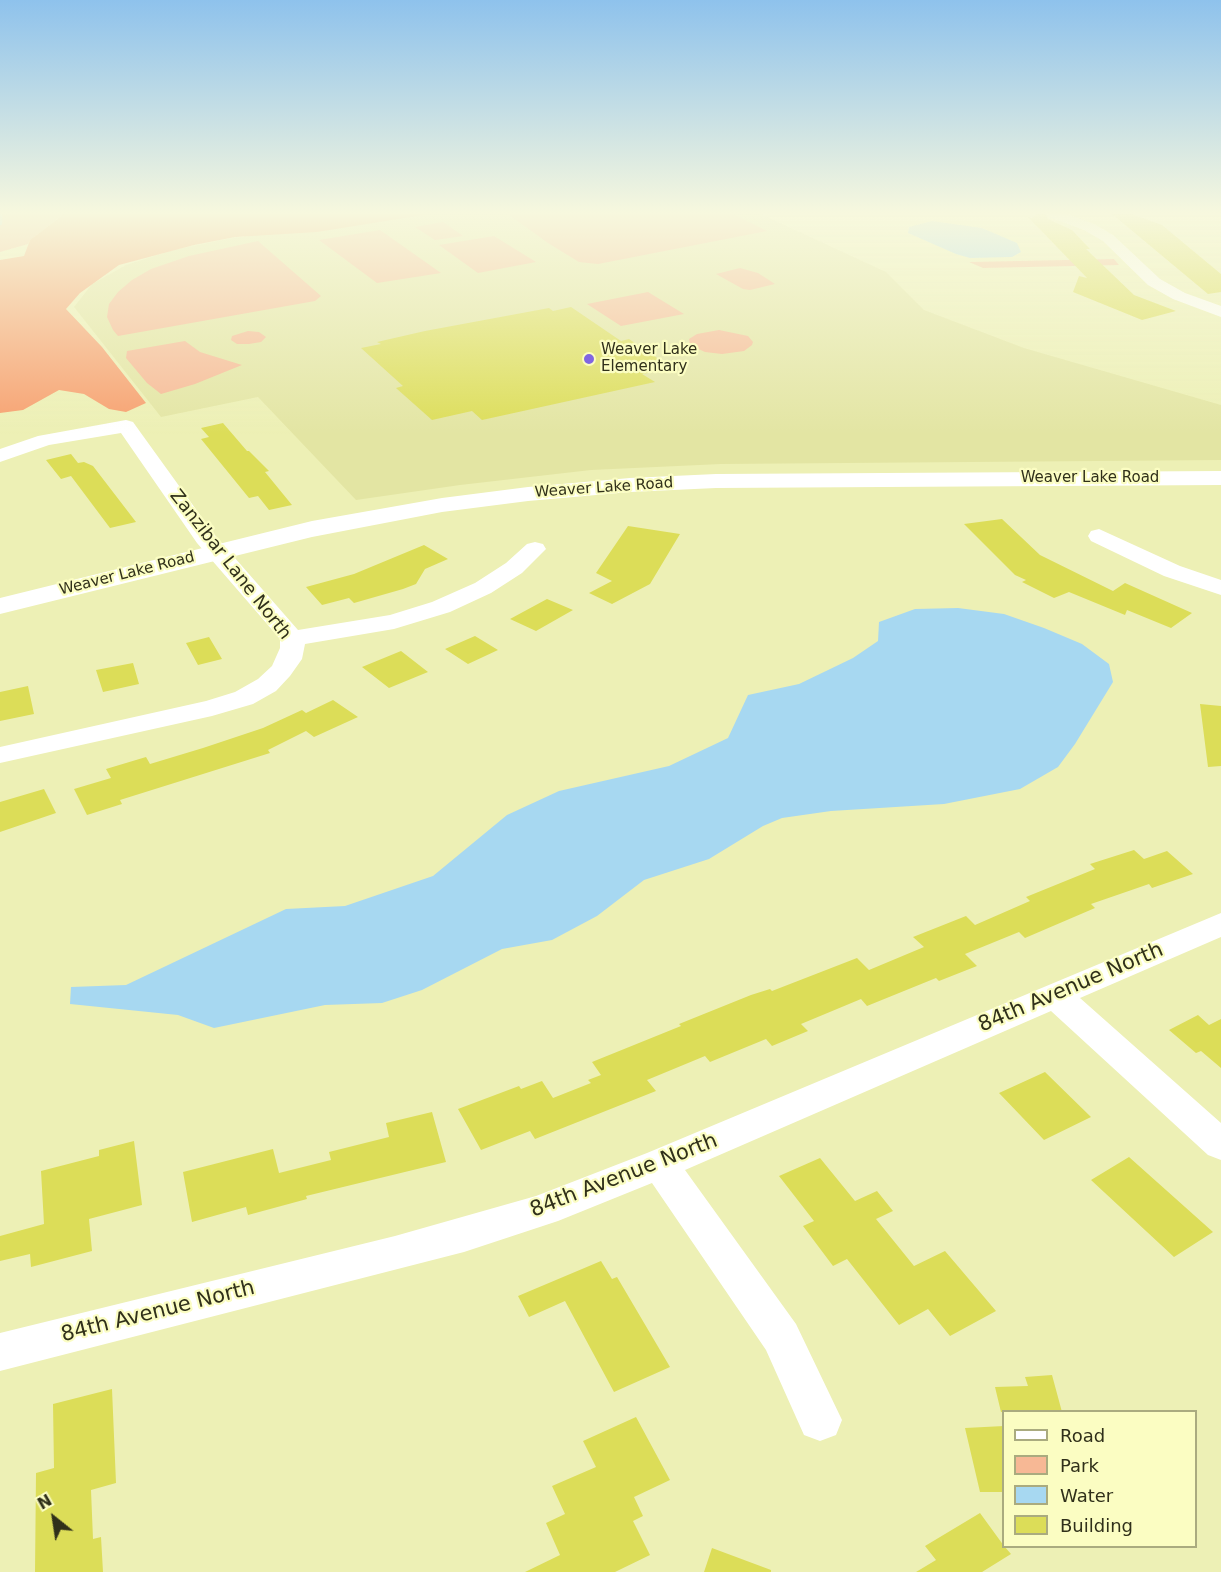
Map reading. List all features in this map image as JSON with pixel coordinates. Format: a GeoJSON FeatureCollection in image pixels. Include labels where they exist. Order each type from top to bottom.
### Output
{"type":"FeatureCollection","features":[{"type":"Feature","properties":{"kind":"main road","name":"Weaver Lake Road"},"geometry":{"type":"LineString","coordinates":[[0,606],[218,551],[355,520],[442,505],[630,485],[763,480],[1221,477]]}},
{"type":"Feature","properties":{"kind":"street"},"geometry":{"type":"LineString","coordinates":[[1164,287],[1221,312]]}},
{"type":"Feature","properties":{"kind":"street","name":"Zanzibar Lane North"},"geometry":{"type":"LineString","coordinates":[[0,456],[45,440],[126,426],[205,538],[292,639],[293,648],[281,671],[267,685],[244,698],[212,708],[0,755]]}},
{"type":"Feature","properties":{"kind":"street"},"geometry":{"type":"LineString","coordinates":[[1099,536],[1172,571],[1221,588]]}},
{"type":"Feature","properties":{"kind":"street"},"geometry":{"type":"LineString","coordinates":[[292,639],[394,622],[441,607],[483,588],[514,568],[535,549]]}},
{"type":"Feature","properties":{"kind":"street","name":"84th Avenue North"},"geometry":{"type":"LineString","coordinates":[[0,1352],[464,1235],[544,1209],[660,1164],[1221,924]]}},
{"type":"Feature","properties":{"kind":"street"},"geometry":{"type":"LineString","coordinates":[[1055,995],[1221,1145]]}},
{"type":"Feature","properties":{"kind":"street"},"geometry":{"type":"LineString","coordinates":[[660,1164],[781,1337],[820,1420]]}},
{"type":"Feature","properties":{"kind":"shaded area"},"geometry":{"type":"Polygon","coordinates":[[[0,287],[88,287],[66,309],[102,347],[146,403],[126,412],[109,409],[84,394],[59,390],[23,410],[0,413],[0,287]]]}},
{"type":"Feature","properties":{"kind":"shaded area","name":"Weaver Lake Elementary"},"geometry":{"type":"Polygon","coordinates":[[[89,287],[901,287],[924,310],[1024,348],[1221,405],[1221,460],[721,464],[591,470],[356,500],[258,397],[161,417],[74,307],[89,287]]]}},
{"type":"Feature","properties":{"kind":"green space"},"geometry":{"type":"Polygon","coordinates":[[[123,287],[311,287],[321,296],[315,301],[118,336],[107,317],[109,304],[123,287]]]}},
{"type":"Feature","properties":{"kind":"green space"},"geometry":{"type":"Polygon","coordinates":[[[740,287],[761,287],[750,290],[740,287]]]}},
{"type":"Feature","properties":{"kind":"green space"},"geometry":{"type":"Polygon","coordinates":[[[648,292],[684,314],[621,326],[587,304],[648,292]]]}},
{"type":"Feature","properties":{"kind":"green space"},"geometry":{"type":"Polygon","coordinates":[[[719,330],[748,336],[753,342],[752,345],[744,351],[722,354],[705,352],[690,345],[689,339],[697,334],[719,330]]]}},
{"type":"Feature","properties":{"kind":"green space"},"geometry":{"type":"Polygon","coordinates":[[[248,331],[259,332],[266,337],[261,342],[249,344],[237,344],[231,340],[232,336],[248,331]]]}},
{"type":"Feature","properties":{"kind":"green space"},"geometry":{"type":"Polygon","coordinates":[[[185,341],[200,352],[242,365],[195,384],[161,394],[147,383],[126,358],[127,351],[185,341]]]}},
{"type":"Feature","properties":{"kind":"water"},"geometry":{"type":"Polygon","coordinates":[[[958,608],[1004,614],[1044,628],[1082,644],[1109,664],[1113,682],[1075,744],[1058,767],[1020,789],[944,804],[831,811],[782,818],[763,826],[709,859],[644,880],[597,916],[552,940],[502,949],[422,990],[382,1003],[325,1005],[214,1028],[178,1015],[70,1004],[71,987],[126,985],[286,909],[345,906],[433,876],[507,815],[559,791],[669,766],[728,738],[748,695],[799,684],[853,658],[878,641],[879,622],[915,609],[958,608]]]}},
{"type":"Feature","properties":{"kind":"building"},"geometry":{"type":"Polygon","coordinates":[[[1075,287],[1126,287],[1134,295],[1176,311],[1142,320],[1073,292],[1075,287]]]}},
{"type":"Feature","properties":{"kind":"building"},"geometry":{"type":"Polygon","coordinates":[[[1200,287],[1221,287],[1221,292],[1208,294],[1200,287]]]}},
{"type":"Feature","properties":{"kind":"building"},"geometry":{"type":"Polygon","coordinates":[[[571,307],[621,341],[629,339],[672,368],[642,374],[655,382],[482,420],[472,411],[432,420],[396,388],[403,386],[361,348],[425,331],[549,308],[553,311],[571,307]]]}},
{"type":"Feature","properties":{"kind":"building"},"geometry":{"type":"Polygon","coordinates":[[[223,423],[247,451],[269,471],[265,472],[292,505],[269,510],[258,496],[249,498],[201,439],[209,437],[201,428],[223,423]]]}},
{"type":"Feature","properties":{"kind":"building"},"geometry":{"type":"Polygon","coordinates":[[[71,454],[78,463],[84,462],[93,466],[136,522],[110,528],[71,476],[61,479],[46,460],[71,454]]]}},
{"type":"Feature","properties":{"kind":"building"},"geometry":{"type":"Polygon","coordinates":[[[1002,519],[1040,555],[1113,591],[1125,583],[1192,613],[1171,628],[1127,610],[1125,615],[1069,592],[1054,598],[1022,582],[1026,580],[1015,575],[964,524],[1002,519]]]}},
{"type":"Feature","properties":{"kind":"building"},"geometry":{"type":"Polygon","coordinates":[[[628,526],[680,534],[650,584],[612,604],[589,593],[612,581],[596,573],[628,526]]]}},
{"type":"Feature","properties":{"kind":"building"},"geometry":{"type":"Polygon","coordinates":[[[424,545],[448,559],[425,569],[416,584],[403,589],[354,603],[349,598],[322,605],[306,587],[354,574],[424,545]]]}},
{"type":"Feature","properties":{"kind":"building"},"geometry":{"type":"Polygon","coordinates":[[[547,599],[573,610],[536,631],[510,619],[547,599]]]}},
{"type":"Feature","properties":{"kind":"building"},"geometry":{"type":"Polygon","coordinates":[[[475,636],[498,650],[468,664],[445,649],[475,636]]]}},
{"type":"Feature","properties":{"kind":"building"},"geometry":{"type":"Polygon","coordinates":[[[209,637],[222,659],[198,665],[186,643],[209,637]]]}},
{"type":"Feature","properties":{"kind":"building"},"geometry":{"type":"Polygon","coordinates":[[[401,651],[428,672],[389,688],[362,667],[401,651]]]}},
{"type":"Feature","properties":{"kind":"building"},"geometry":{"type":"Polygon","coordinates":[[[133,663],[139,684],[103,692],[96,670],[133,663]]]}},
{"type":"Feature","properties":{"kind":"building"},"geometry":{"type":"Polygon","coordinates":[[[28,686],[34,714],[0,721],[0,692],[28,686]]]}},
{"type":"Feature","properties":{"kind":"building"},"geometry":{"type":"Polygon","coordinates":[[[333,700],[358,717],[314,737],[306,731],[268,750],[270,753],[120,800],[122,804],[87,815],[74,789],[111,778],[106,769],[146,757],[150,764],[203,748],[263,728],[302,710],[306,713],[333,700]]]}},
{"type":"Feature","properties":{"kind":"building"},"geometry":{"type":"Polygon","coordinates":[[[1200,704],[1221,706],[1221,766],[1208,767],[1200,704]]]}},
{"type":"Feature","properties":{"kind":"building"},"geometry":{"type":"Polygon","coordinates":[[[44,789],[56,813],[0,832],[0,802],[44,789]]]}},
{"type":"Feature","properties":{"kind":"building"},"geometry":{"type":"Polygon","coordinates":[[[1134,850],[1144,859],[1167,851],[1193,874],[1152,888],[1149,884],[1091,904],[1095,908],[1025,938],[1019,932],[965,954],[977,966],[939,981],[936,978],[867,1006],[861,999],[801,1024],[808,1031],[772,1046],[766,1039],[710,1062],[705,1056],[647,1080],[656,1091],[535,1139],[530,1131],[481,1150],[458,1109],[519,1086],[521,1089],[542,1081],[553,1098],[591,1083],[588,1080],[601,1075],[592,1062],[681,1026],[679,1024],[751,995],[770,989],[772,991],[857,958],[869,970],[924,947],[913,937],[966,916],[975,925],[1030,901],[1026,897],[1095,869],[1090,864],[1134,850]]]}},
{"type":"Feature","properties":{"kind":"building"},"geometry":{"type":"Polygon","coordinates":[[[1198,1015],[1209,1025],[1221,1019],[1221,1068],[1201,1051],[1196,1053],[1169,1030],[1198,1015]]]}},
{"type":"Feature","properties":{"kind":"building"},"geometry":{"type":"Polygon","coordinates":[[[1045,1072],[1091,1117],[1044,1140],[999,1093],[1045,1072]]]}},
{"type":"Feature","properties":{"kind":"building"},"geometry":{"type":"Polygon","coordinates":[[[432,1112],[446,1162],[306,1196],[307,1199],[248,1215],[246,1207],[192,1222],[183,1172],[273,1149],[279,1173],[331,1160],[329,1152],[389,1137],[386,1123],[432,1112]]]}},
{"type":"Feature","properties":{"kind":"building"},"geometry":{"type":"Polygon","coordinates":[[[134,1141],[142,1205],[89,1219],[92,1251],[31,1267],[30,1254],[0,1261],[0,1236],[44,1224],[41,1171],[99,1156],[99,1150],[134,1141]]]}},
{"type":"Feature","properties":{"kind":"building"},"geometry":{"type":"Polygon","coordinates":[[[1129,1157],[1213,1232],[1174,1257],[1091,1180],[1129,1157]]]}},
{"type":"Feature","properties":{"kind":"building"},"geometry":{"type":"Polygon","coordinates":[[[820,1158],[855,1201],[877,1191],[893,1211],[876,1219],[914,1266],[945,1251],[996,1311],[950,1336],[928,1309],[899,1325],[847,1259],[833,1266],[803,1226],[814,1221],[779,1176],[820,1158]]]}},
{"type":"Feature","properties":{"kind":"building"},"geometry":{"type":"Polygon","coordinates":[[[601,1261],[612,1279],[617,1277],[670,1367],[614,1392],[565,1301],[529,1317],[518,1296],[601,1261]]]}},
{"type":"Feature","properties":{"kind":"building"},"geometry":{"type":"Polygon","coordinates":[[[1052,1375],[1061,1410],[1002,1410],[1001,1412],[995,1387],[1028,1386],[1025,1377],[1052,1375]]]}},
{"type":"Feature","properties":{"kind":"building"},"geometry":{"type":"Polygon","coordinates":[[[112,1389],[116,1483],[91,1490],[93,1539],[101,1537],[103,1572],[35,1572],[36,1473],[54,1468],[53,1404],[112,1389]]]}},
{"type":"Feature","properties":{"kind":"building"},"geometry":{"type":"Polygon","coordinates":[[[636,1417],[670,1480],[634,1497],[643,1516],[633,1521],[650,1555],[615,1572],[525,1572],[560,1555],[546,1523],[565,1514],[552,1486],[596,1467],[583,1441],[636,1417]]]}},
{"type":"Feature","properties":{"kind":"building"},"geometry":{"type":"Polygon","coordinates":[[[1002,1426],[1002,1492],[980,1492],[965,1428],[1002,1426]]]}},
{"type":"Feature","properties":{"kind":"building"},"geometry":{"type":"Polygon","coordinates":[[[980,1513],[1002,1543],[1002,1548],[1006,1548],[1011,1554],[982,1572],[916,1572],[936,1560],[925,1546],[980,1513]]]}},
{"type":"Feature","properties":{"kind":"building"},"geometry":{"type":"Polygon","coordinates":[[[712,1548],[771,1570],[771,1572],[704,1572],[712,1548]]]}},
{"type":"Feature","properties":{"kind":"place","name":"Weaver Lake Elementary"},"geometry":{"type":"Point","coordinates":[589,359]}}]}
